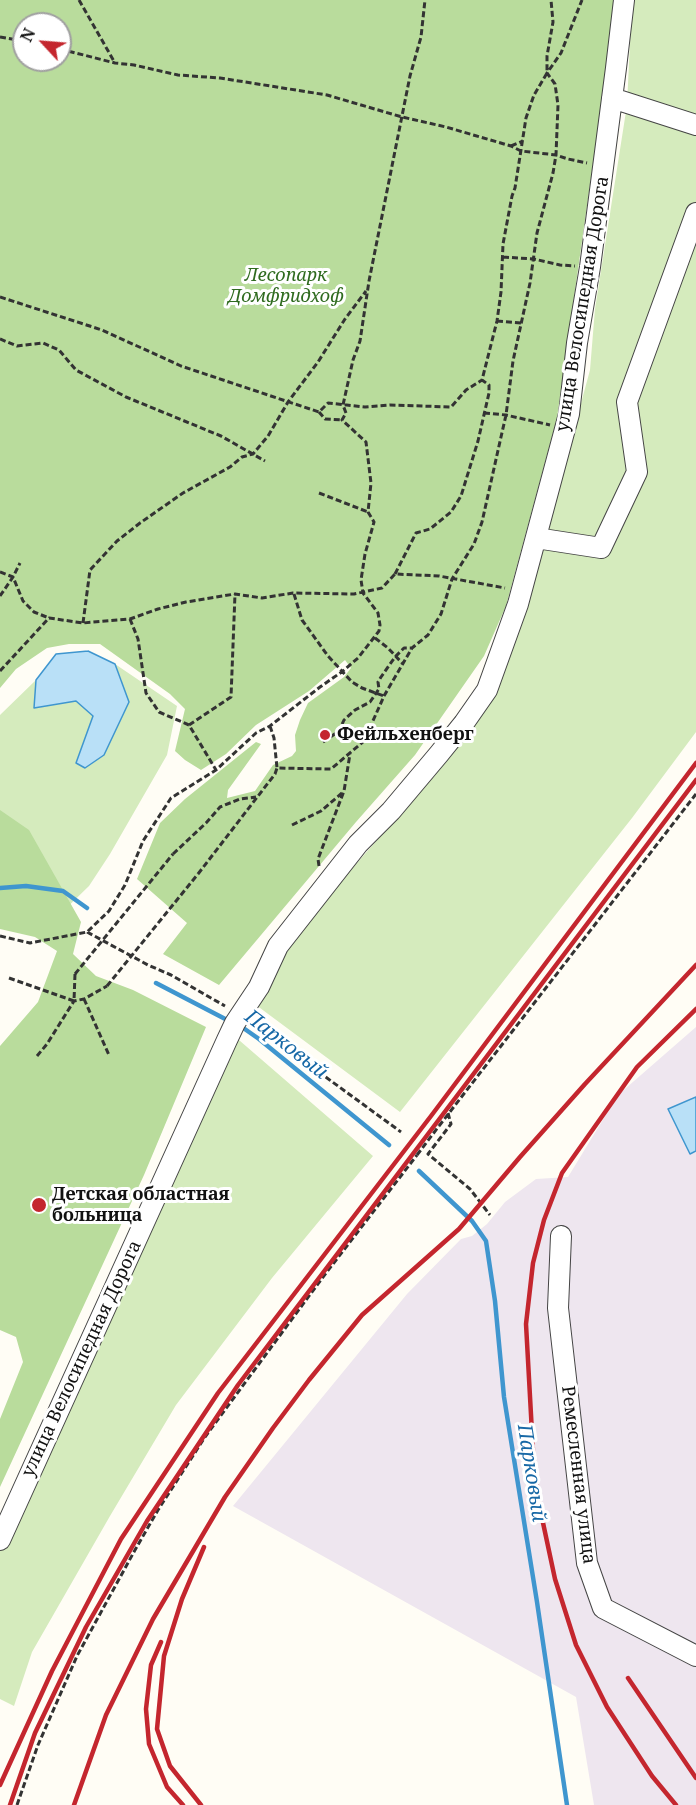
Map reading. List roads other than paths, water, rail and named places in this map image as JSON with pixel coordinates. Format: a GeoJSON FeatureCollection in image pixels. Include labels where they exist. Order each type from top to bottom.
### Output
{"type":"FeatureCollection","features":[{"type":"Feature","properties":{"kind":"street","name":"улица Велосипедная Дорога"},"geometry":{"type":"LineString","coordinates":[[0,1540],[235,1026],[259,987],[278,946],[358,844],[391,811],[439,754],[487,690],[522,590],[569,414],[577,343],[604,166],[624,0]]}},
{"type":"Feature","properties":{"kind":"street"},"geometry":{"type":"LineString","coordinates":[[612,98],[696,125]]}},
{"type":"Feature","properties":{"kind":"street"},"geometry":{"type":"LineString","coordinates":[[536,538],[601,548],[637,472],[627,402],[696,213]]}},
{"type":"Feature","properties":{"kind":"street","name":"Ремесленная улица"},"geometry":{"type":"LineString","coordinates":[[561,1236],[558,1308],[587,1563],[603,1608],[696,1656]]}},
{"type":"Feature","properties":{"kind":"water"},"geometry":{"type":"Polygon","coordinates":[[[88,651],[115,664],[129,702],[104,755],[85,768],[76,763],[93,716],[76,701],[34,708],[36,680],[56,654],[88,651]]]}},
{"type":"Feature","properties":{"kind":"water"},"geometry":{"type":"Polygon","coordinates":[[[696,1097],[696,1151],[690,1154],[668,1109],[696,1097]]]}},
{"type":"Feature","properties":{"kind":"waterway","name":"Парковый"},"geometry":{"type":"LineString","coordinates":[[0,888],[26,886],[63,891],[87,908]]}},
{"type":"Feature","properties":{"kind":"waterway","name":"Парковый"},"geometry":{"type":"LineString","coordinates":[[156,983],[231,1022]]}},
{"type":"Feature","properties":{"kind":"waterway","name":"Парковый"},"geometry":{"type":"LineString","coordinates":[[239,1025],[389,1145]]}},
{"type":"Feature","properties":{"kind":"waterway","name":"Парковый"},"geometry":{"type":"LineString","coordinates":[[419,1171],[472,1221],[486,1241],[495,1301],[504,1397],[567,1805]]}},
{"type":"Feature","properties":{"kind":"railway"},"geometry":{"type":"LineString","coordinates":[[0,1785],[52,1671],[121,1539],[218,1393],[431,1116],[696,763]]}},
{"type":"Feature","properties":{"kind":"railway"},"geometry":{"type":"LineString","coordinates":[[10,1805],[35,1733],[86,1627],[147,1521],[238,1385],[696,780]]}},
{"type":"Feature","properties":{"kind":"railway"},"geometry":{"type":"LineString","coordinates":[[74,1805],[106,1715],[153,1619],[225,1497],[273,1428],[362,1315],[459,1229],[585,1084],[696,965]]}},
{"type":"Feature","properties":{"kind":"railway"},"geometry":{"type":"LineString","coordinates":[[676,1805],[652,1776],[607,1707],[576,1645],[555,1579],[539,1504],[533,1451],[526,1324],[533,1263],[544,1220],[562,1173],[637,1067],[696,1009]]}},
{"type":"Feature","properties":{"kind":"railway"},"geometry":{"type":"LineString","coordinates":[[201,1805],[170,1766],[157,1729],[164,1656],[182,1599],[204,1547]]}},
{"type":"Feature","properties":{"kind":"railway"},"geometry":{"type":"LineString","coordinates":[[161,1642],[151,1665],[146,1709],[149,1744],[167,1787],[183,1805]]}},
{"type":"Feature","properties":{"kind":"railway"},"geometry":{"type":"LineString","coordinates":[[628,1678],[696,1778]]}},
{"type":"Feature","properties":{"kind":"place","name":"Фейльхенберг"},"geometry":{"type":"Point","coordinates":[325,735]}},
{"type":"Feature","properties":{"kind":"place","name":"Детская областная больница"},"geometry":{"type":"Point","coordinates":[39,1205]}},
{"type":"Feature","properties":{"kind":"park label","name":"Лесопарк Домфридхоф"},"geometry":{"type":"Point","coordinates":[286,286]}}]}
